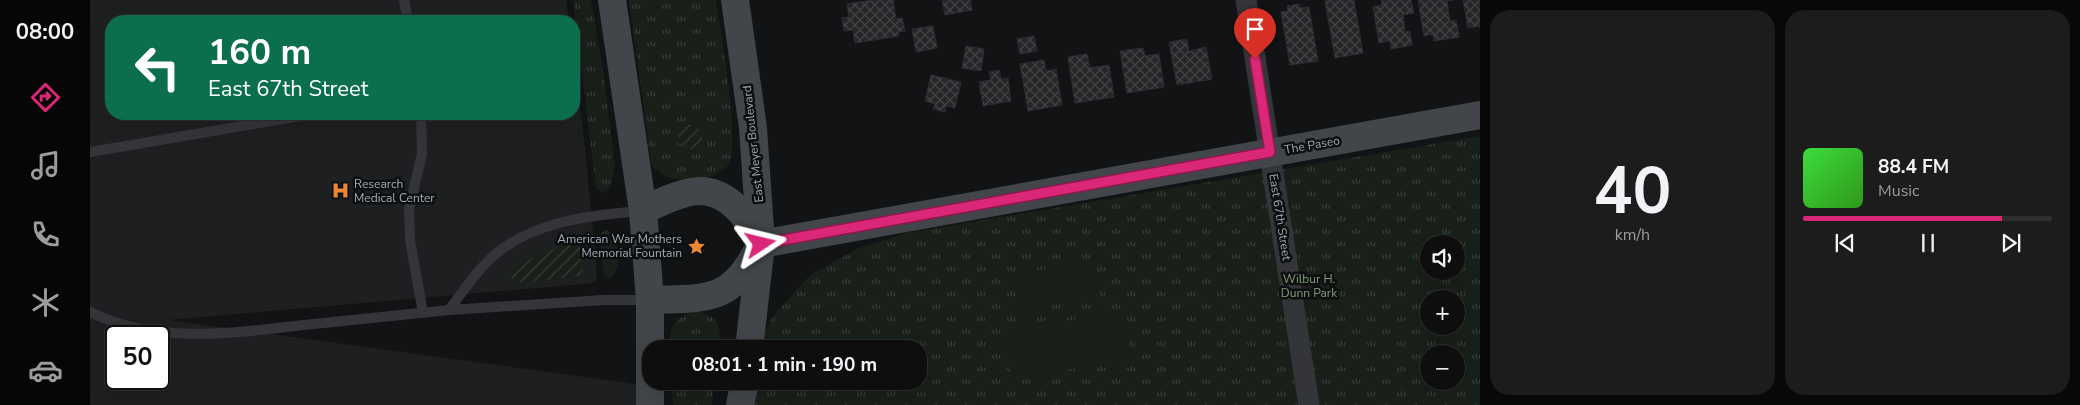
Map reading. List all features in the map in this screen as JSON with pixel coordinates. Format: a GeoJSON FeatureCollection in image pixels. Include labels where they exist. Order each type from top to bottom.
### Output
{"type":"FeatureCollection","features":[{"type":"Feature","properties":{"kind":"main road"},"geometry":{"type":"LineString","coordinates":[[612,0],[643,211],[650,300],[650,405]]}},
{"type":"Feature","properties":{"kind":"main road","name":"East Meyer Boulevard"},"geometry":{"type":"LineString","coordinates":[[735,0],[753,128],[761,244],[750,340]]}},
{"type":"Feature","properties":{"kind":"main road","name":"The Paseo"},"geometry":{"type":"LineString","coordinates":[[761,244],[1480,115]]}},
{"type":"Feature","properties":{"kind":"main road"},"geometry":{"type":"LineString","coordinates":[[643,211],[686,193],[703,191],[719,195],[743,214],[761,244],[749,268],[741,278],[717,294],[686,300],[650,300]]}},
{"type":"Feature","properties":{"kind":"main road"},"geometry":{"type":"LineString","coordinates":[[740,405],[743,390]]}},
{"type":"Feature","properties":{"kind":"street","name":"East 67th Street"},"geometry":{"type":"LineString","coordinates":[[1246,0],[1308,405]]}},
{"type":"Feature","properties":{"kind":"lane"},"geometry":{"type":"LineString","coordinates":[[404,0],[407,15]]}},
{"type":"Feature","properties":{"kind":"lane"},"geometry":{"type":"LineString","coordinates":[[90,152],[277,120]]}},
{"type":"Feature","properties":{"kind":"lane"},"geometry":{"type":"LineString","coordinates":[[421,120],[422,154],[409,209],[410,240],[424,313]]}},
{"type":"Feature","properties":{"kind":"lane"},"geometry":{"type":"LineString","coordinates":[[448,310],[488,261],[518,238],[562,222],[596,215],[643,211]]}},
{"type":"Feature","properties":{"kind":"lane"},"geometry":{"type":"LineString","coordinates":[[90,312],[146,330],[183,334],[221,334],[448,310],[604,300],[650,300]]}},
{"type":"Feature","properties":{"kind":"shaded area","name":"Research Medical Center"},"geometry":{"type":"Polygon","coordinates":[[[90,0],[566,0],[568,15],[105,15],[105,120],[580,120],[580,106],[597,276],[595,283],[168,320],[636,384],[636,405],[90,405],[90,0]]]}},
{"type":"Feature","properties":{"kind":"green space"},"geometry":{"type":"Polygon","coordinates":[[[573,0],[591,0],[603,70],[615,165],[611,185],[608,190],[602,193],[596,188],[580,57],[580,15],[575,15],[573,0]]]}},
{"type":"Feature","properties":{"kind":"green space"},"geometry":{"type":"Polygon","coordinates":[[[629,0],[716,0],[733,134],[729,164],[718,173],[700,179],[675,179],[660,173],[651,163],[629,0]]]}},
{"type":"Feature","properties":{"kind":"green space"},"geometry":{"type":"Polygon","coordinates":[[[690,125],[698,129],[702,137],[698,145],[690,149],[682,145],[678,137],[682,129],[690,125]]]}},
{"type":"Feature","properties":{"kind":"green space","name":"Wilbur H. Dunn Park"},"geometry":{"type":"Polygon","coordinates":[[[1480,136],[1480,405],[749,405],[751,390],[927,390],[927,340],[762,340],[772,317],[810,275],[859,248],[907,233],[1480,136]]]}},
{"type":"Feature","properties":{"kind":"green space"},"geometry":{"type":"Polygon","coordinates":[[[607,230],[615,241],[619,254],[617,267],[610,279],[604,275],[599,234],[607,230]]]}},
{"type":"Feature","properties":{"kind":"green space"},"geometry":{"type":"Polygon","coordinates":[[[575,242],[580,243],[583,269],[580,275],[518,283],[512,280],[510,272],[515,266],[575,242]]]}},
{"type":"Feature","properties":{"kind":"green space"},"geometry":{"type":"Polygon","coordinates":[[[1095,261],[1100,298],[1022,310],[1017,274],[1095,261]]]}},
{"type":"Feature","properties":{"kind":"green space"},"geometry":{"type":"Polygon","coordinates":[[[695,311],[714,319],[719,328],[720,340],[670,340],[674,324],[682,317],[695,311]]]}},
{"type":"Feature","properties":{"kind":"green space"},"geometry":{"type":"Polygon","coordinates":[[[1124,312],[1131,360],[1012,378],[1005,330],[1124,312]]]}},
{"type":"Feature","properties":{"kind":"green space"},"geometry":{"type":"Polygon","coordinates":[[[672,390],[714,390],[712,405],[673,405],[672,390]]]}},
{"type":"Feature","properties":{"kind":"building"},"geometry":{"type":"Polygon","coordinates":[[[872,0],[893,0],[896,19],[902,18],[905,31],[898,32],[899,36],[855,43],[853,30],[844,31],[842,18],[849,17],[847,4],[872,0]]]}},
{"type":"Feature","properties":{"kind":"building"},"geometry":{"type":"Polygon","coordinates":[[[942,0],[970,0],[972,10],[945,15],[942,0]]]}},
{"type":"Feature","properties":{"kind":"building"},"geometry":{"type":"Polygon","coordinates":[[[1354,0],[1363,53],[1335,58],[1325,1],[1354,0]]]}},
{"type":"Feature","properties":{"kind":"building"},"geometry":{"type":"Polygon","coordinates":[[[1381,0],[1411,0],[1414,13],[1403,15],[1405,32],[1410,31],[1412,45],[1391,49],[1390,41],[1379,43],[1373,7],[1382,5],[1381,0]]]}},
{"type":"Feature","properties":{"kind":"building"},"geometry":{"type":"Polygon","coordinates":[[[1418,0],[1453,0],[1447,1],[1450,21],[1456,20],[1459,37],[1434,41],[1433,34],[1424,36],[1418,0]]]}},
{"type":"Feature","properties":{"kind":"building"},"geometry":{"type":"Polygon","coordinates":[[[1463,0],[1480,0],[1480,26],[1468,28],[1463,0]]]}},
{"type":"Feature","properties":{"kind":"building"},"geometry":{"type":"Polygon","coordinates":[[[1299,4],[1300,8],[1309,7],[1318,61],[1290,65],[1281,12],[1288,11],[1287,6],[1299,4]]]}},
{"type":"Feature","properties":{"kind":"building"},"geometry":{"type":"Polygon","coordinates":[[[933,26],[937,48],[916,52],[912,29],[933,26]]]}},
{"type":"Feature","properties":{"kind":"building"},"geometry":{"type":"Polygon","coordinates":[[[1034,36],[1037,51],[1020,54],[1017,39],[1034,36]]]}},
{"type":"Feature","properties":{"kind":"building"},"geometry":{"type":"Polygon","coordinates":[[[1187,39],[1189,51],[1206,47],[1212,79],[1177,85],[1169,42],[1187,39]]]}},
{"type":"Feature","properties":{"kind":"building"},"geometry":{"type":"Polygon","coordinates":[[[966,46],[984,49],[981,71],[962,68],[966,46]]]}},
{"type":"Feature","properties":{"kind":"building"},"geometry":{"type":"Polygon","coordinates":[[[1143,48],[1145,56],[1159,54],[1164,87],[1127,93],[1120,51],[1143,48]]]}},
{"type":"Feature","properties":{"kind":"building"},"geometry":{"type":"Polygon","coordinates":[[[1087,54],[1090,68],[1109,65],[1114,97],[1075,103],[1068,57],[1087,54]]]}},
{"type":"Feature","properties":{"kind":"building"},"geometry":{"type":"Polygon","coordinates":[[[1044,60],[1046,71],[1056,69],[1062,105],[1028,111],[1020,64],[1044,60]]]}},
{"type":"Feature","properties":{"kind":"building"},"geometry":{"type":"Polygon","coordinates":[[[999,70],[1001,79],[1008,78],[1011,101],[983,106],[979,82],[991,80],[989,72],[999,70]]]}},
{"type":"Feature","properties":{"kind":"building"},"geometry":{"type":"Polygon","coordinates":[[[931,75],[961,82],[955,108],[946,106],[945,112],[933,109],[935,104],[925,101],[931,75]]]}},
{"type":"Feature","properties":{"kind":"place","name":"Research Medical Center"},"geometry":{"type":"Point","coordinates":[340,191]}},
{"type":"Feature","properties":{"kind":"place","name":"American War Mothers Memorial Fountain"},"geometry":{"type":"Point","coordinates":[696,246]}},
{"type":"Feature","properties":{"kind":"route"},"geometry":{"type":"LineString","coordinates":[[761,244],[1270,152],[1255,59]]}}]}
